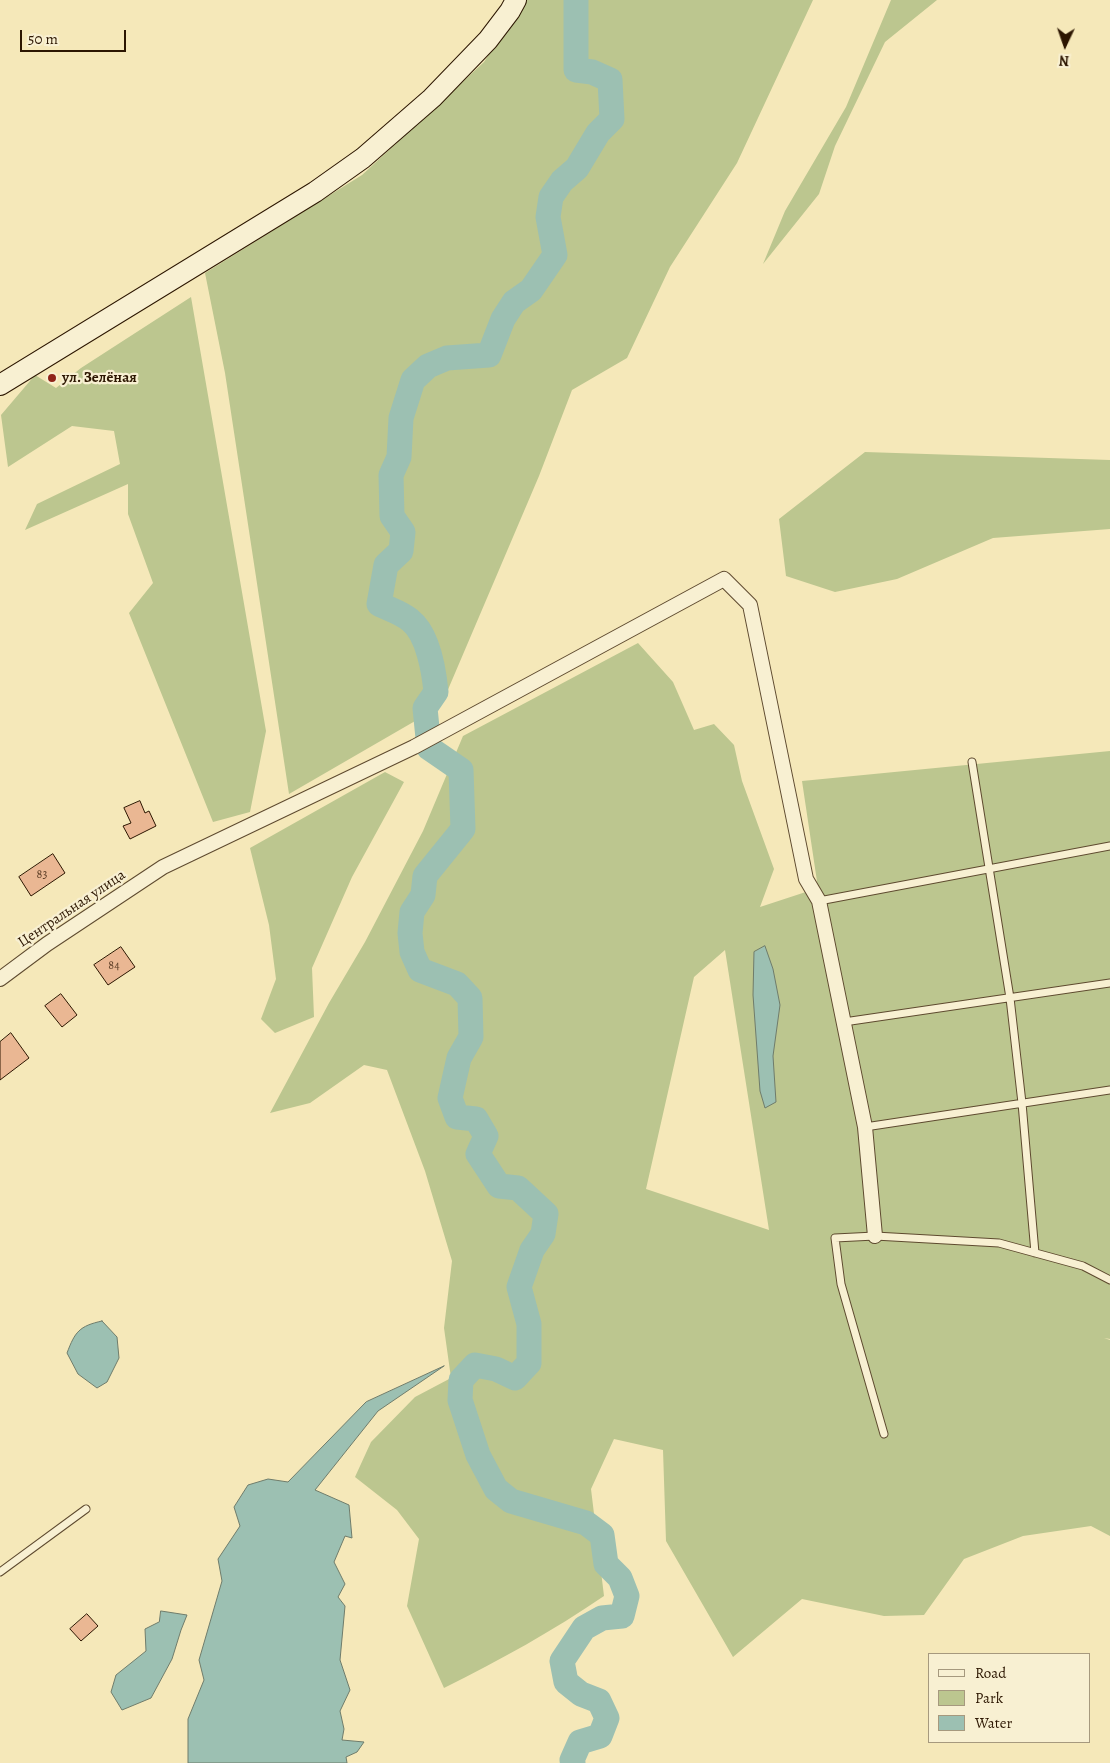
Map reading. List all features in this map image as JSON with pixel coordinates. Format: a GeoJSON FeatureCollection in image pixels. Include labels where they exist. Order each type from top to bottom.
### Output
{"type":"FeatureCollection","features":[{"type":"Feature","properties":{"kind":"main road"},"geometry":{"type":"LineString","coordinates":[[0,385],[315,192],[362,158],[432,98],[488,40],[516,0]]}},
{"type":"Feature","properties":{"kind":"street","name":"Центральная улица"},"geometry":{"type":"LineString","coordinates":[[0,979],[47,944],[163,867],[414,748],[724,579],[750,605],[806,879],[819,901]]}},
{"type":"Feature","properties":{"kind":"street"},"geometry":{"type":"LineString","coordinates":[[819,901],[865,1127],[875,1236]]}},
{"type":"Feature","properties":{"kind":"lane"},"geometry":{"type":"LineString","coordinates":[[972,762],[1010,998],[1022,1103],[1035,1253]]}},
{"type":"Feature","properties":{"kind":"lane"},"geometry":{"type":"LineString","coordinates":[[819,901],[1110,846]]}},
{"type":"Feature","properties":{"kind":"lane"},"geometry":{"type":"LineString","coordinates":[[844,1022],[1110,983]]}},
{"type":"Feature","properties":{"kind":"lane"},"geometry":{"type":"LineString","coordinates":[[865,1127],[1110,1090]]}},
{"type":"Feature","properties":{"kind":"lane"},"geometry":{"type":"LineString","coordinates":[[884,1434],[841,1284],[835,1238],[875,1236],[999,1243],[1084,1266],[1110,1280]]}},
{"type":"Feature","properties":{"kind":"lane"},"geometry":{"type":"LineString","coordinates":[[0,1572],[86,1509]]}},
{"type":"Feature","properties":{"kind":"green space"},"geometry":{"type":"Polygon","coordinates":[[[523,0],[813,0],[737,163],[670,267],[627,358],[572,390],[539,476],[441,706],[289,794],[225,373],[205,273],[362,175],[484,62],[523,0]]]}},
{"type":"Feature","properties":{"kind":"green space"},"geometry":{"type":"Polygon","coordinates":[[[891,0],[937,0],[885,42],[835,146],[819,194],[763,264],[785,211],[846,107],[891,0]]]}},
{"type":"Feature","properties":{"kind":"green space"},"geometry":{"type":"Polygon","coordinates":[[[191,297],[266,731],[250,812],[213,822],[129,613],[153,583],[128,514],[128,484],[25,530],[37,504],[120,464],[114,431],[72,426],[8,467],[1,415],[35,375],[56,388],[81,368],[191,297]]]}},
{"type":"Feature","properties":{"kind":"green space"},"geometry":{"type":"Polygon","coordinates":[[[865,452],[1110,460],[1110,529],[993,538],[897,579],[835,592],[786,576],[779,519],[865,452]]]}},
{"type":"Feature","properties":{"kind":"green space"},"geometry":{"type":"Polygon","coordinates":[[[638,643],[673,682],[694,730],[714,724],[734,745],[742,781],[774,869],[760,907],[818,888],[802,781],[1110,751],[1110,1339],[1104,1338],[1110,1340],[1110,1536],[1091,1526],[1023,1536],[964,1559],[924,1615],[884,1616],[802,1599],[733,1657],[666,1541],[663,1450],[614,1439],[591,1489],[604,1596],[526,1645],[444,1688],[407,1606],[419,1539],[397,1510],[355,1477],[371,1442],[415,1397],[451,1378],[444,1328],[452,1261],[425,1171],[387,1070],[364,1065],[310,1103],[270,1113],[329,1003],[365,942],[423,831],[463,736],[638,643]],[[725,950],[694,977],[646,1189],[769,1230],[725,950]]]}},
{"type":"Feature","properties":{"kind":"green space"},"geometry":{"type":"Polygon","coordinates":[[[385,772],[404,782],[352,877],[312,968],[314,1017],[275,1033],[261,1019],[276,979],[269,925],[250,848],[385,772]]]}},
{"type":"Feature","properties":{"kind":"water"},"geometry":{"type":"Polygon","coordinates":[[[765,946],[773,969],[780,1005],[773,1056],[776,1102],[765,1108],[760,1091],[753,995],[754,952],[765,946]]]}},
{"type":"Feature","properties":{"kind":"water"},"geometry":{"type":"Polygon","coordinates":[[[102,1321],[117,1337],[119,1358],[107,1382],[97,1388],[78,1374],[67,1353],[79,1331],[88,1325],[102,1321]]]}},
{"type":"Feature","properties":{"kind":"water"},"geometry":{"type":"Polygon","coordinates":[[[444,1366],[378,1411],[315,1490],[349,1505],[352,1538],[345,1536],[334,1562],[345,1584],[338,1597],[345,1606],[340,1660],[350,1690],[340,1711],[344,1729],[342,1740],[364,1742],[357,1752],[346,1757],[347,1763],[188,1763],[188,1719],[204,1680],[199,1660],[222,1581],[218,1559],[240,1526],[234,1507],[248,1485],[268,1479],[288,1482],[366,1402],[444,1366]]]}},
{"type":"Feature","properties":{"kind":"water"},"geometry":{"type":"Polygon","coordinates":[[[161,1611],[187,1615],[172,1659],[151,1698],[122,1710],[111,1692],[116,1675],[146,1651],[145,1629],[159,1622],[161,1611]]]}},
{"type":"Feature","properties":{"kind":"building"},"geometry":{"type":"Polygon","coordinates":[[[140,801],[145,813],[149,811],[156,826],[130,839],[123,826],[131,823],[124,808],[140,801]]]}},
{"type":"Feature","properties":{"kind":"building"},"geometry":{"type":"Polygon","coordinates":[[[53,854],[65,873],[31,896],[19,877],[53,854]]]}},
{"type":"Feature","properties":{"kind":"building"},"geometry":{"type":"Polygon","coordinates":[[[121,947],[135,967],[108,985],[94,965],[121,947]]]}},
{"type":"Feature","properties":{"kind":"building"},"geometry":{"type":"Polygon","coordinates":[[[61,994],[77,1015],[62,1027],[45,1006],[61,994]]]}},
{"type":"Feature","properties":{"kind":"building"},"geometry":{"type":"Polygon","coordinates":[[[11,1033],[29,1058],[0,1080],[0,1042],[11,1033]]]}},
{"type":"Feature","properties":{"kind":"building"},"geometry":{"type":"Polygon","coordinates":[[[87,1614],[98,1626],[81,1641],[70,1629],[87,1614]]]}},
{"type":"Feature","properties":{"kind":"waterway"},"geometry":{"type":"LineString","coordinates":[[573,1763],[572,1760],[580,1742],[600,1736],[607,1718],[599,1701],[581,1694],[566,1682],[562,1661],[584,1628],[602,1618],[622,1616],[627,1596],[620,1578],[606,1564],[602,1535],[586,1523],[511,1501],[496,1489],[478,1455],[460,1400],[461,1380],[475,1365],[496,1369],[515,1378],[529,1363],[529,1324],[519,1287],[532,1250],[543,1234],[546,1214],[518,1188],[499,1186],[478,1154],[486,1136],[476,1119],[457,1117],[450,1098],[459,1058],[471,1037],[470,998],[457,984],[420,970],[412,952],[410,933],[412,912],[423,895],[425,876],[463,829],[461,770],[429,748],[425,708],[436,692],[432,664],[426,643],[416,626],[407,618],[379,604],[386,565],[401,551],[403,532],[392,516],[391,475],[399,457],[401,418],[413,380],[428,366],[447,358],[489,355],[503,319],[514,302],[531,290],[555,255],[548,217],[551,197],[562,181],[577,168],[598,133],[612,119],[610,80],[592,72],[576,70],[576,0]]}},
{"type":"Feature","properties":{"kind":"place","name":"ул. Зелёная"},"geometry":{"type":"Point","coordinates":[52,378]}}]}
